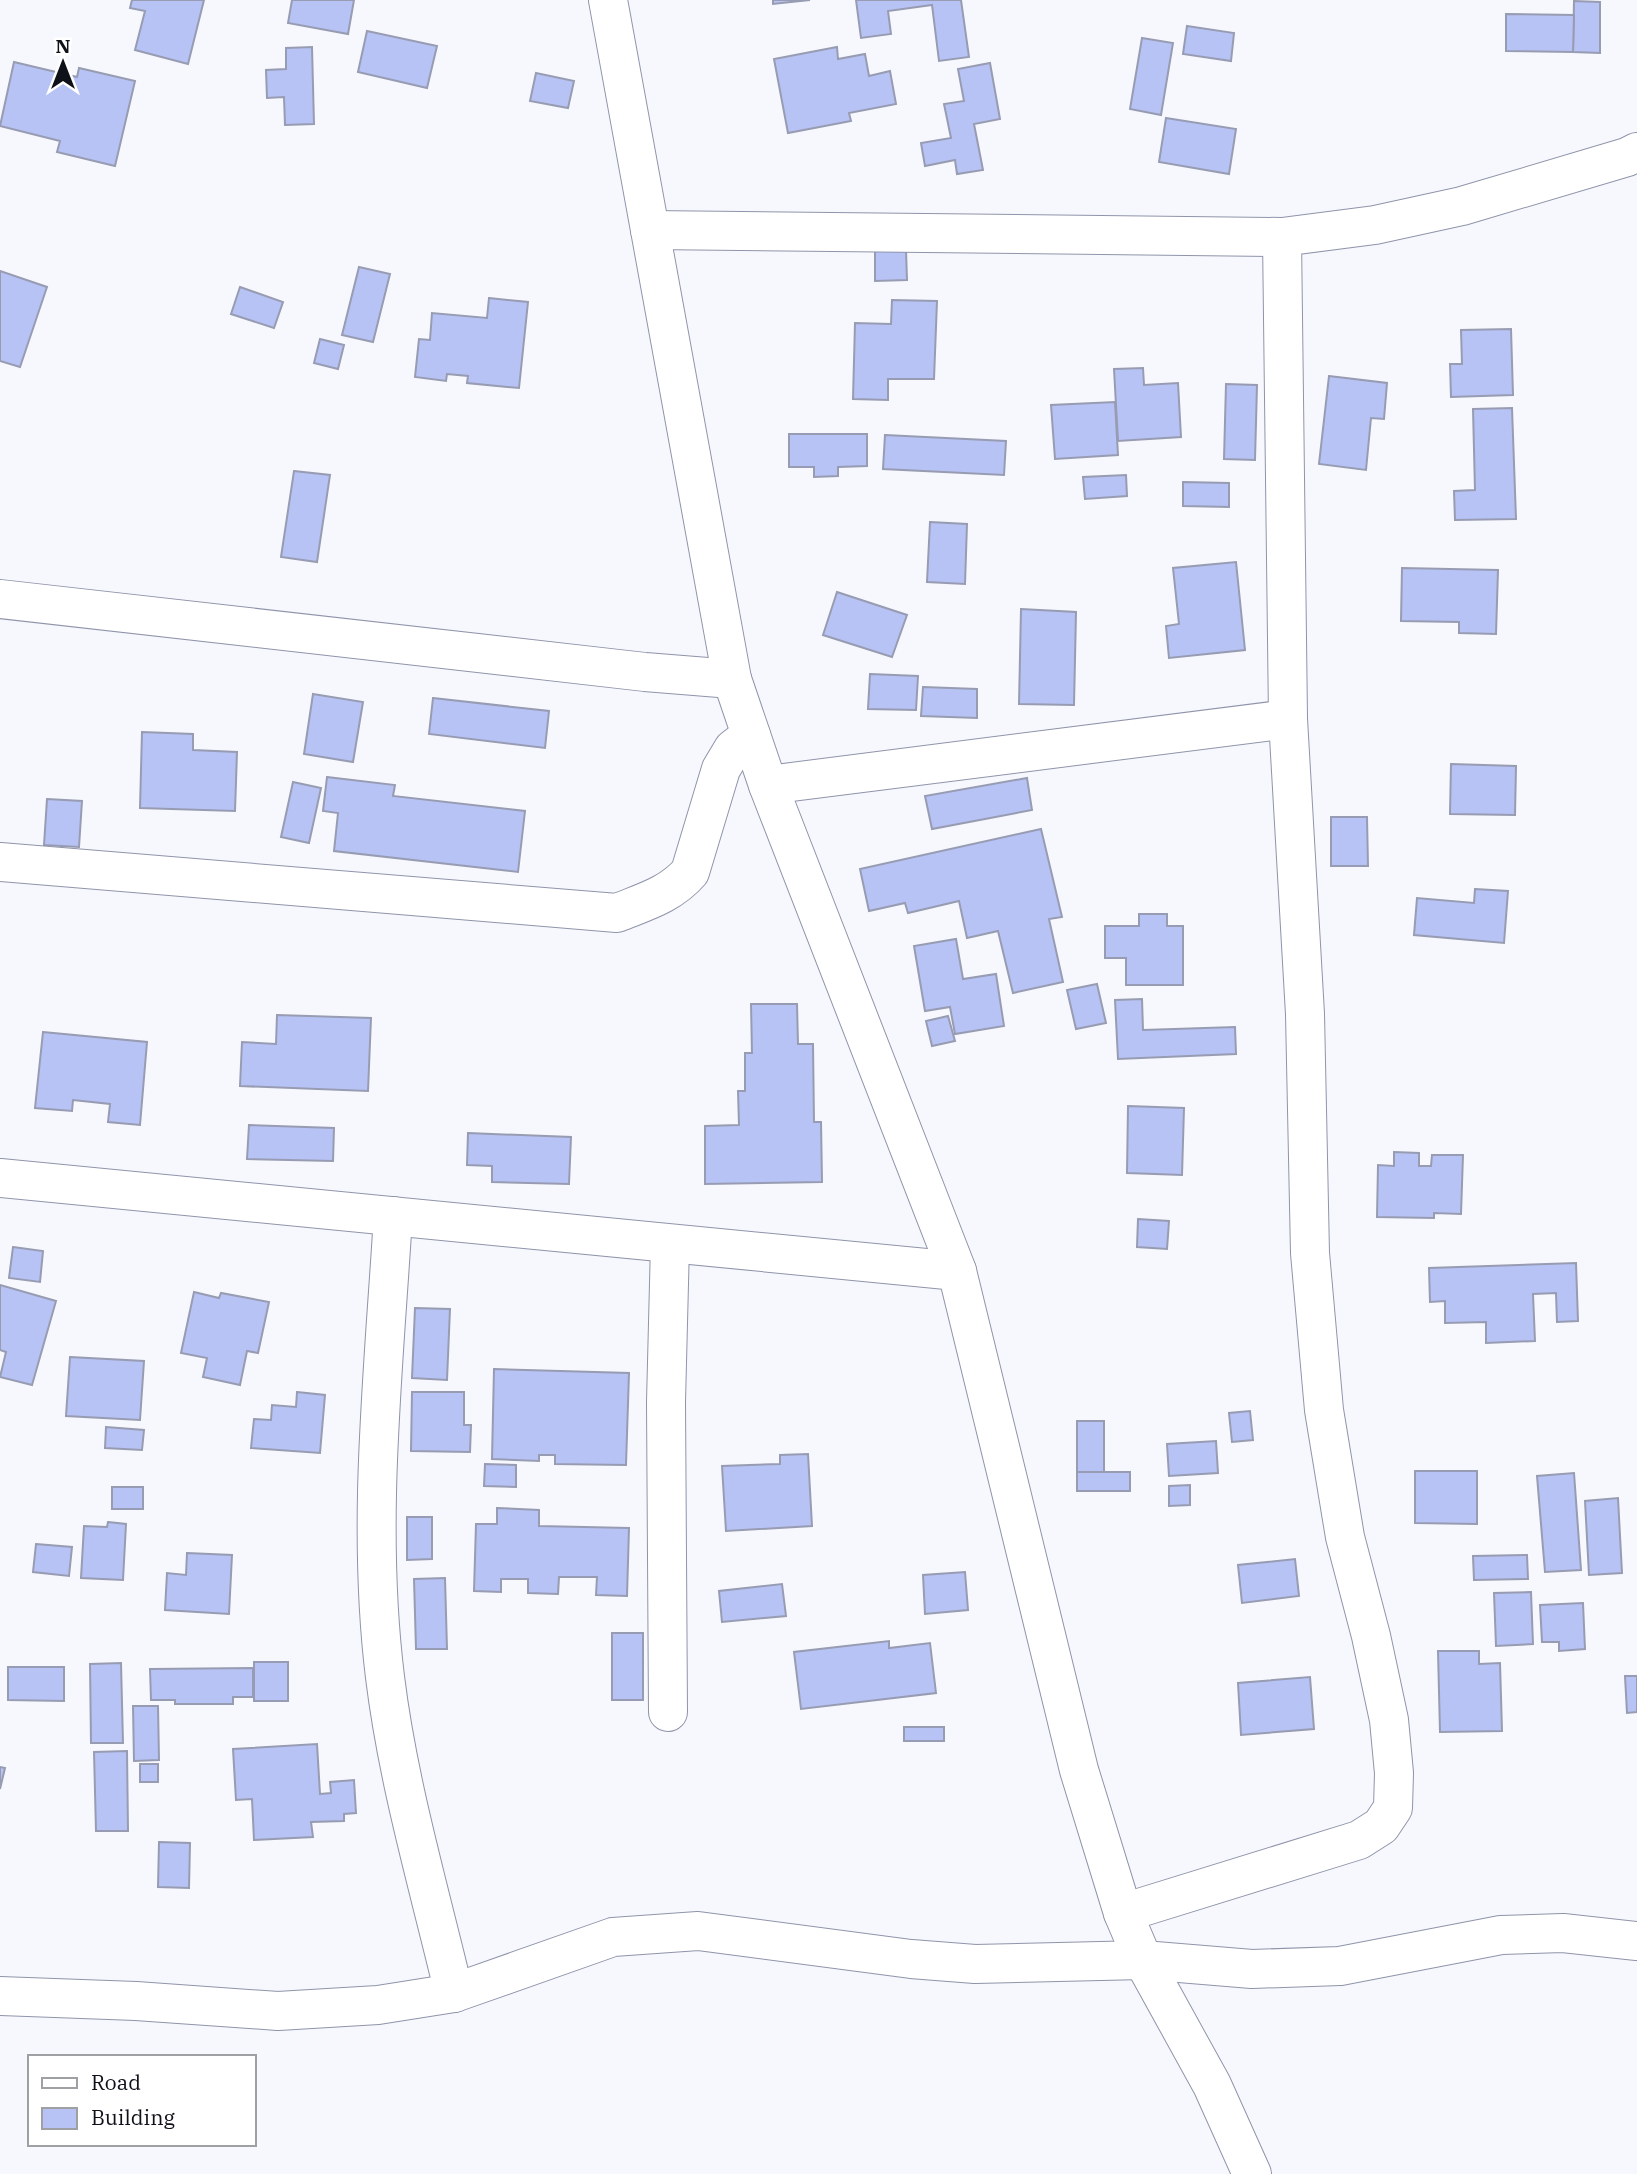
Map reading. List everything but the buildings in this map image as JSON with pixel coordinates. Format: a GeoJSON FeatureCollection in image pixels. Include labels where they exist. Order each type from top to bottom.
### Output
{"type":"FeatureCollection","features":[{"type":"Feature","properties":{"kind":"street"},"geometry":{"type":"LineString","coordinates":[[608,0],[732,679],[768,785],[957,1271],[1079,1770],[1124,1913],[1143,1961],[1212,2085],[1252,2174]]}},
{"type":"Feature","properties":{"kind":"street"},"geometry":{"type":"LineString","coordinates":[[650,230],[1282,237],[1375,225],[1462,206],[1637,152]]}},
{"type":"Feature","properties":{"kind":"street"},"geometry":{"type":"LineString","coordinates":[[1124,1913],[1359,1840],[1381,1826],[1392,1808],[1394,1773],[1389,1720],[1371,1636],[1345,1537],[1324,1410],[1310,1253],[1305,1014],[1288,719],[1282,237]]}},
{"type":"Feature","properties":{"kind":"street"},"geometry":{"type":"LineString","coordinates":[[0,599],[645,672],[732,679]]}},
{"type":"Feature","properties":{"kind":"street"},"geometry":{"type":"LineString","coordinates":[[768,785],[1288,719]]}},
{"type":"Feature","properties":{"kind":"street"},"geometry":{"type":"LineString","coordinates":[[0,862],[617,913],[666,894],[690,872],[720,769],[733,749],[751,735]]}},
{"type":"Feature","properties":{"kind":"street"},"geometry":{"type":"LineString","coordinates":[[0,1178],[957,1271]]}},
{"type":"Feature","properties":{"kind":"street"},"geometry":{"type":"LineString","coordinates":[[393,1216],[378,1479],[378,1577],[384,1676],[398,1759],[454,1993]]}},
{"type":"Feature","properties":{"kind":"street"},"geometry":{"type":"LineString","coordinates":[[668,1712],[666,1402],[670,1244]]}},
{"type":"Feature","properties":{"kind":"street"},"geometry":{"type":"LineString","coordinates":[[0,1996],[136,2001],[278,2011],[377,2005],[454,1993],[613,1937],[698,1931],[911,1959],[975,1964],[1143,1961],[1252,1969],[1327,1966],[1501,1935],[1563,1933],[1637,1941]]}}]}
